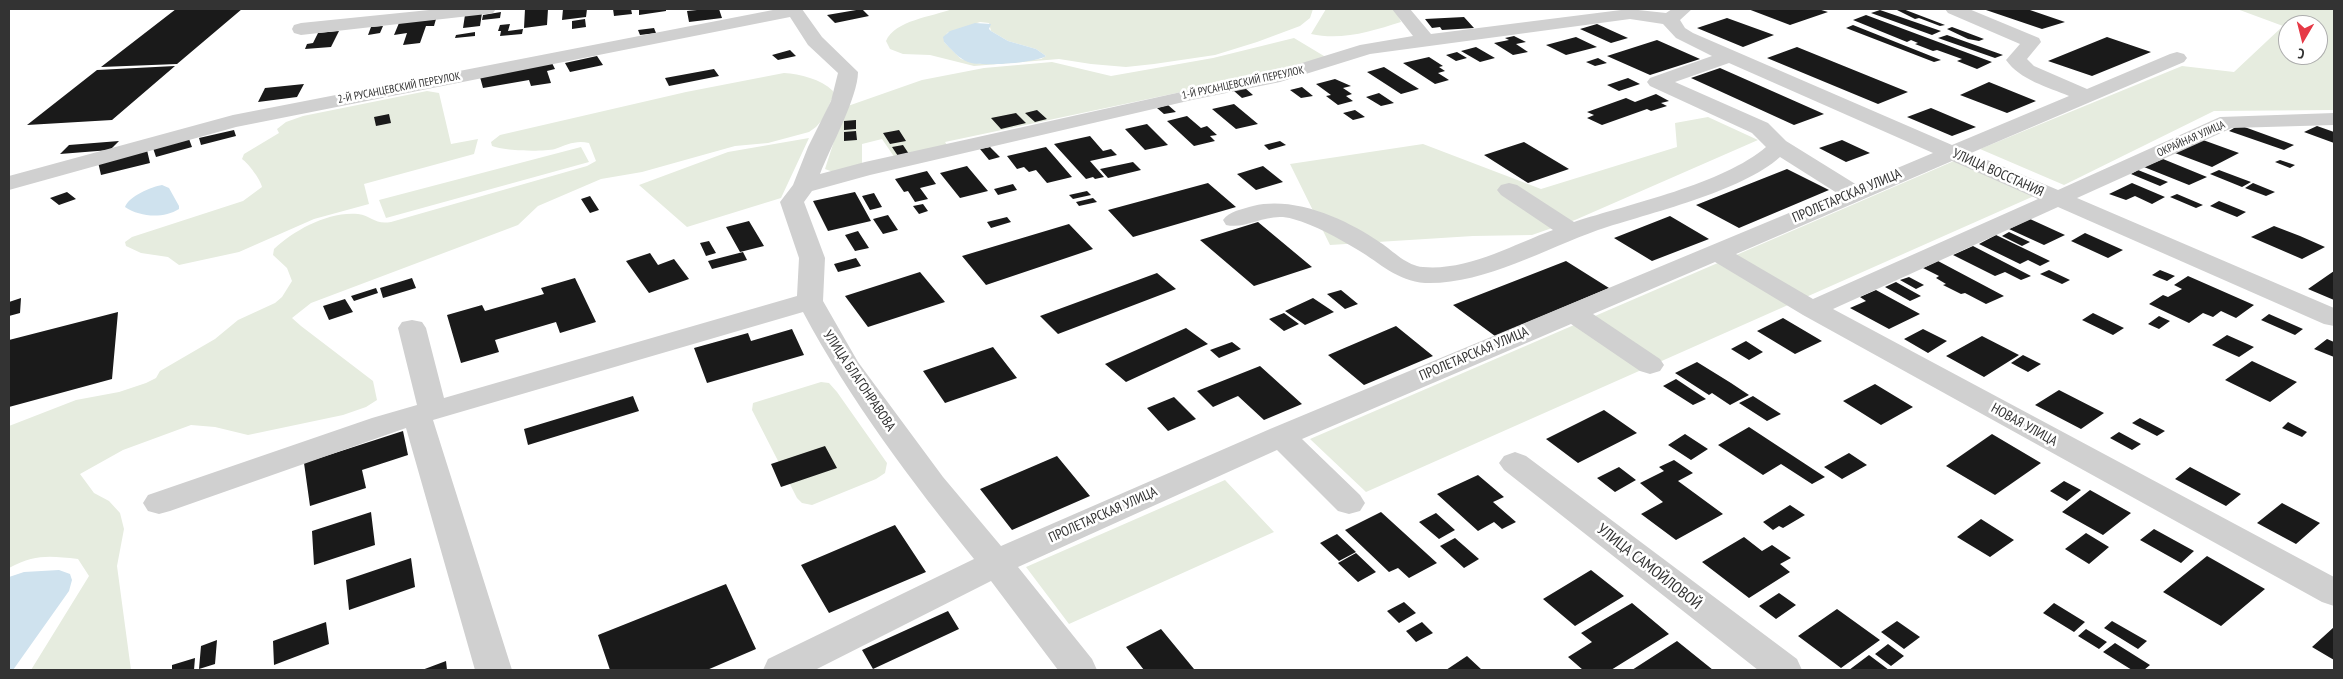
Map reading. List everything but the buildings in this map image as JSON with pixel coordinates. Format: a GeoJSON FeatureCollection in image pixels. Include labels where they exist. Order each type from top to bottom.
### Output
{"type":"FeatureCollection","features":[{"type":"Feature","properties":{"kind":"street"},"geometry":{"type":"LineString","coordinates":[[301,29],[487,9]]}},
{"type":"Feature","properties":{"kind":"street"},"geometry":{"type":"LineString","coordinates":[[1401,9],[1426,40]]}},
{"type":"Feature","properties":{"kind":"street"},"geometry":{"type":"LineString","coordinates":[[1954,9],[2032,42],[2016,60],[2026,70],[2087,96]]}},
{"type":"Feature","properties":{"kind":"street"},"geometry":{"type":"LineString","coordinates":[[159,503],[383,426],[810,301],[812,258],[792,202],[804,186],[819,147],[841,101],[848,79],[848,72],[816,41],[794,10]]}},
{"type":"Feature","properties":{"kind":"street","name":"2-Й РУСАНЦЕВСКИЙ ПЕРЕУЛОК"},"geometry":{"type":"LineString","coordinates":[[9,183],[233,121],[794,10]]}},
{"type":"Feature","properties":{"kind":"street","name":"1-Й РУСАНЦЕВСКИЙ ПЕРЕУЛОК"},"geometry":{"type":"LineString","coordinates":[[804,186],[865,169],[1192,94],[1306,70],[1367,49],[1624,11],[1677,14]]}},
{"type":"Feature","properties":{"kind":"street","name":"УЛИЦА ВОССТАНИЯ"},"geometry":{"type":"LineString","coordinates":[[1677,14],[1672,26],[1682,35],[2334,318]]}},
{"type":"Feature","properties":{"kind":"street"},"geometry":{"type":"LineString","coordinates":[[1730,56],[1657,82],[1760,128],[1778,146],[1854,193]]}},
{"type":"Feature","properties":{"kind":"street","name":"ПРОЛЕТАРСКАЯ УЛИЦА"},"geometry":{"type":"LineString","coordinates":[[781,670],[1025,549],[1280,436],[2177,58]]}},
{"type":"Feature","properties":{"kind":"street","name":"ОКРАЙНАЯ УЛИЦА"},"geometry":{"type":"LineString","coordinates":[[1812,309],[2228,122],[2334,119]]}},
{"type":"Feature","properties":{"kind":"street"},"geometry":{"type":"LineString","coordinates":[[1235,220],[1260,210],[1291,210],[1308,214],[1372,248],[1388,261],[1410,272],[1425,275],[1455,272],[1474,268],[1571,231],[1728,178],[1771,154],[1778,146]]}},
{"type":"Feature","properties":{"kind":"street"},"geometry":{"type":"LineString","coordinates":[[1509,190],[1571,231]]}},
{"type":"Feature","properties":{"kind":"street","name":"НОВАЯ УЛИЦА"},"geometry":{"type":"LineString","coordinates":[[1715,252],[1812,309],[2334,593]]}},
{"type":"Feature","properties":{"kind":"street","name":"УЛИЦА БЛАГОНРАВОВА"},"geometry":{"type":"LineString","coordinates":[[810,301],[845,364],[932,485],[997,564],[1079,670]]}},
{"type":"Feature","properties":{"kind":"street"},"geometry":{"type":"LineString","coordinates":[[1572,312],[1650,365]]}},
{"type":"Feature","properties":{"kind":"street"},"geometry":{"type":"LineString","coordinates":[[412,328],[425,414],[494,670]]}},
{"type":"Feature","properties":{"kind":"street"},"geometry":{"type":"LineString","coordinates":[[1280,436],[1349,504]]}},
{"type":"Feature","properties":{"kind":"street","name":"УЛИЦА САМОЙЛОВОЙ"},"geometry":{"type":"LineString","coordinates":[[1515,463],[1784,670]]}},
{"type":"Feature","properties":{"kind":"shaded area"},"geometry":{"type":"Polygon","coordinates":[[[952,9],[1313,9],[1310,18],[1300,26],[1257,42],[1215,55],[1126,67],[1059,59],[974,66],[930,55],[903,54],[890,49],[886,41],[897,28],[915,20],[952,9]],[[980,22],[947,33],[944,42],[961,59],[981,64],[1041,59],[1046,56],[1036,49],[1008,41],[991,31],[989,23],[980,22]]]}},
{"type":"Feature","properties":{"kind":"shaded area"},"geometry":{"type":"Polygon","coordinates":[[[1326,9],[1395,9],[1401,22],[1368,32],[1345,36],[1311,34],[1326,9]]]}},
{"type":"Feature","properties":{"kind":"shaded area"},"geometry":{"type":"Polygon","coordinates":[[[2237,9],[2334,9],[2334,110],[2214,111],[2064,185],[1980,149],[2182,66],[2234,72],[2278,31],[2278,65],[2328,65],[2328,15],[2278,15],[2278,24],[2237,9]]]}},
{"type":"Feature","properties":{"kind":"shaded area"},"geometry":{"type":"Polygon","coordinates":[[[1294,38],[1329,59],[945,142],[948,146],[895,158],[882,139],[862,144],[862,166],[836,173],[825,169],[845,107],[922,80],[984,68],[1052,62],[1111,76],[1213,58],[1294,38]]]}},
{"type":"Feature","properties":{"kind":"shaded area"},"geometry":{"type":"Polygon","coordinates":[[[784,73],[810,78],[823,83],[833,91],[833,96],[823,119],[809,132],[768,143],[735,146],[642,172],[601,179],[538,206],[518,225],[311,303],[292,318],[373,381],[377,400],[366,407],[343,415],[248,435],[215,427],[191,425],[123,450],[80,474],[94,493],[109,501],[120,513],[124,529],[117,566],[131,670],[31,670],[89,576],[78,559],[68,558],[35,558],[9,568],[9,426],[76,400],[119,392],[146,383],[156,378],[160,371],[215,339],[238,320],[275,303],[282,297],[292,281],[287,268],[273,255],[274,249],[291,235],[313,223],[347,214],[358,214],[381,222],[391,222],[587,166],[596,161],[589,143],[575,143],[549,150],[514,150],[492,146],[491,142],[500,135],[686,92],[784,73]]]}},
{"type":"Feature","properties":{"kind":"shaded area"},"geometry":{"type":"Polygon","coordinates":[[[427,91],[439,93],[451,144],[478,139],[474,154],[364,184],[369,204],[314,219],[239,252],[179,265],[168,257],[141,253],[126,246],[125,242],[132,237],[243,201],[262,187],[254,172],[242,159],[244,154],[279,133],[277,129],[286,122],[303,116],[427,91]]]}},
{"type":"Feature","properties":{"kind":"shaded area"},"geometry":{"type":"Polygon","coordinates":[[[1708,117],[1758,140],[1575,220],[1532,235],[1473,236],[1330,245],[1290,164],[1423,144],[1541,189],[1677,147],[1675,123],[1708,117]]]}},
{"type":"Feature","properties":{"kind":"shaded area"},"geometry":{"type":"Polygon","coordinates":[[[809,138],[781,198],[687,227],[639,185],[728,152],[809,138]]]}},
{"type":"Feature","properties":{"kind":"shaded area"},"geometry":{"type":"Polygon","coordinates":[[[581,147],[589,162],[386,218],[379,200],[581,147]]]}},
{"type":"Feature","properties":{"kind":"shaded area"},"geometry":{"type":"Polygon","coordinates":[[[1954,161],[2034,196],[1366,492],[1310,439],[1954,161]]]}},
{"type":"Feature","properties":{"kind":"shaded area"},"geometry":{"type":"Polygon","coordinates":[[[821,382],[829,383],[837,392],[887,463],[885,473],[876,479],[812,505],[802,503],[797,498],[752,410],[753,403],[821,382]]]}},
{"type":"Feature","properties":{"kind":"shaded area"},"geometry":{"type":"Polygon","coordinates":[[[1225,480],[1274,532],[1069,624],[1026,567],[1225,480]]]}},
{"type":"Feature","properties":{"kind":"water"},"geometry":{"type":"Polygon","coordinates":[[[975,23],[991,24],[989,29],[991,31],[1008,41],[1036,49],[1046,56],[1031,61],[1008,64],[984,64],[965,61],[955,54],[944,42],[943,37],[950,31],[975,23]]]}},
{"type":"Feature","properties":{"kind":"water"},"geometry":{"type":"Polygon","coordinates":[[[162,185],[169,188],[179,209],[166,214],[144,215],[125,207],[136,196],[162,185]]]}},
{"type":"Feature","properties":{"kind":"water"},"geometry":{"type":"Polygon","coordinates":[[[59,570],[70,574],[72,580],[69,591],[13,670],[9,670],[9,577],[24,572],[59,570]]]}}]}
